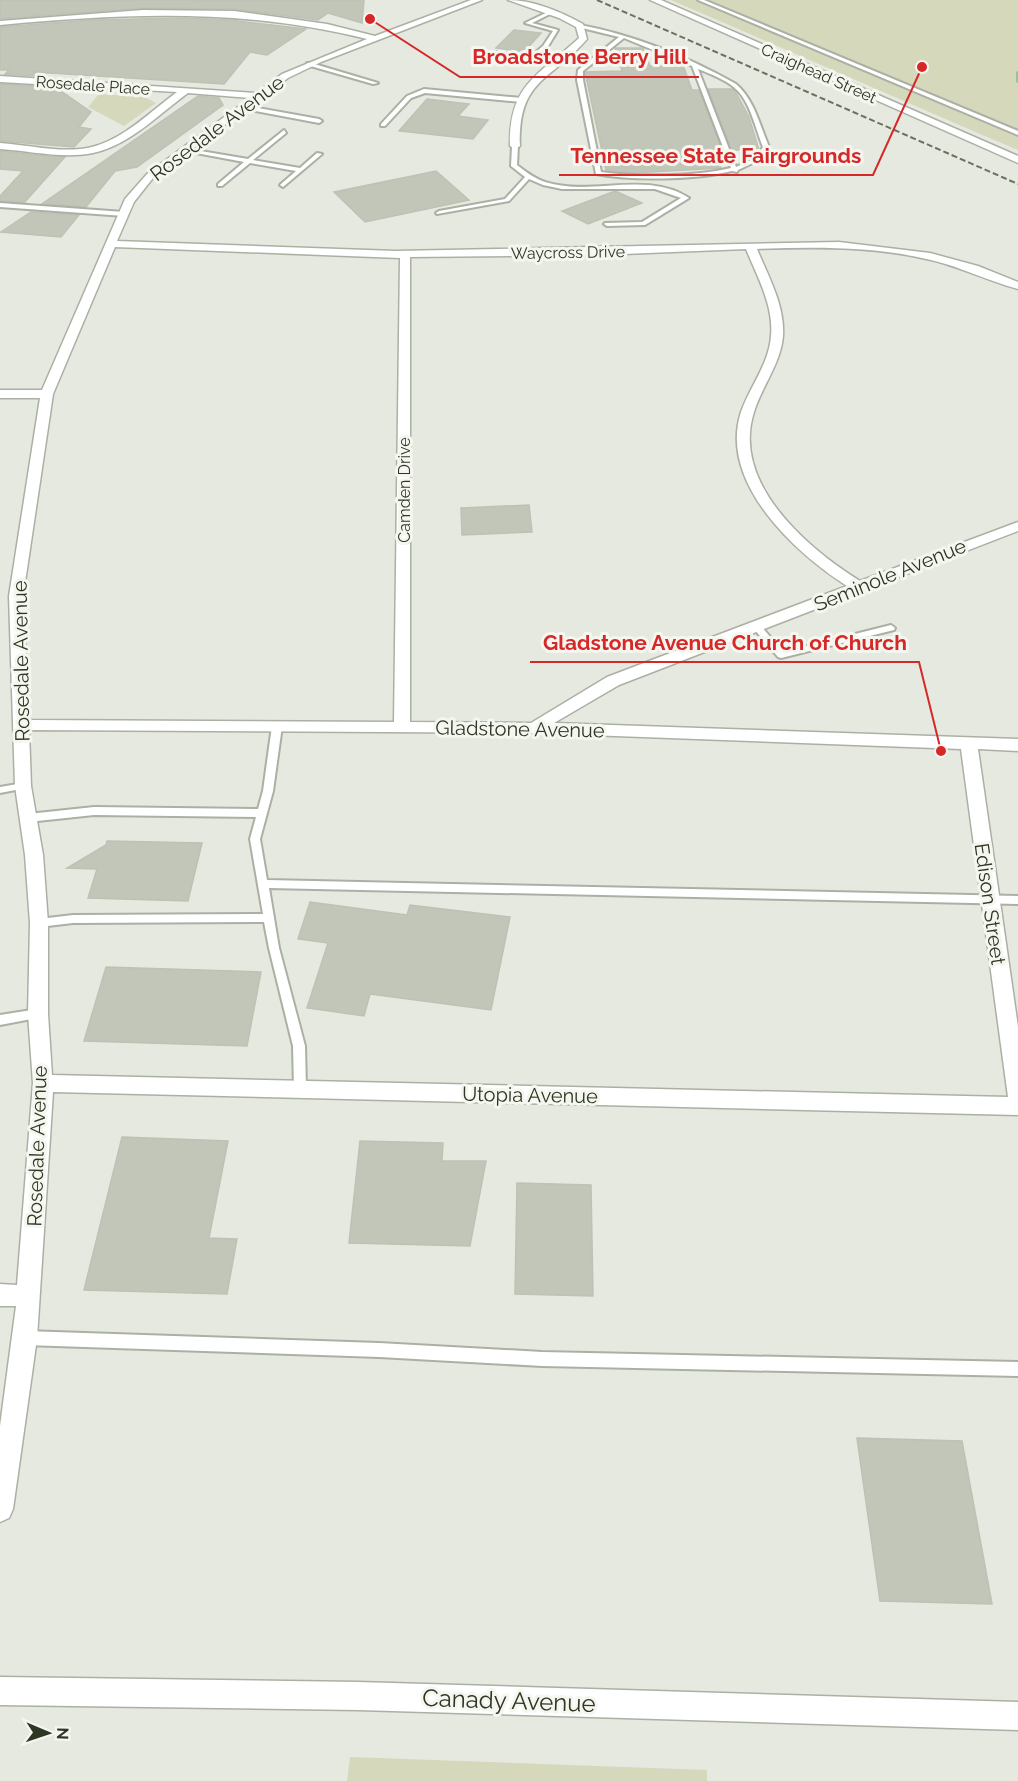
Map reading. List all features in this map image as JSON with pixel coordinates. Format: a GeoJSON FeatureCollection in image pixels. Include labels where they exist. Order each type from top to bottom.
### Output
{"type":"FeatureCollection","features":[{"type":"Feature","properties":{"kind":"street","name":"Rosedale Avenue"},"geometry":{"type":"LineString","coordinates":[[0,1509],[26,1338],[43,1083],[38,1014],[39,923],[24,786],[21,725],[8,597],[47,394],[124,214],[141,184],[278,80],[309,64],[478,0]]}},
{"type":"Feature","properties":{"kind":"street"},"geometry":{"type":"LineString","coordinates":[[512,0],[552,12],[580,26],[583,39],[528,87],[516,114],[515,146]]}},
{"type":"Feature","properties":{"kind":"street","name":"Craighead Street"},"geometry":{"type":"LineString","coordinates":[[654,0],[1017,158]]}},
{"type":"Feature","properties":{"kind":"street"},"geometry":{"type":"LineString","coordinates":[[0,22],[138,11],[213,10],[305,20],[375,38]]}},
{"type":"Feature","properties":{"kind":"street","name":"Rosedale Place"},"geometry":{"type":"LineString","coordinates":[[0,79],[257,96]]}},
{"type":"Feature","properties":{"kind":"street","name":"Rosedale Place"},"geometry":{"type":"LineString","coordinates":[[0,146],[75,150],[98,148],[112,142],[186,90]]}},
{"type":"Feature","properties":{"kind":"street","name":"Waycross Drive"},"geometry":{"type":"LineString","coordinates":[[111,244],[405,255],[650,251],[750,246],[869,246],[908,250],[989,272],[1018,286]]}},
{"type":"Feature","properties":{"kind":"street"},"geometry":{"type":"LineString","coordinates":[[750,246],[769,290],[775,317],[776,345],[750,400],[743,436],[748,467],[772,512],[813,556],[860,588]]}},
{"type":"Feature","properties":{"kind":"street","name":"Camden Drive"},"geometry":{"type":"LineString","coordinates":[[402,726],[405,255]]}},
{"type":"Feature","properties":{"kind":"street"},"geometry":{"type":"LineString","coordinates":[[0,394],[47,394]]}},
{"type":"Feature","properties":{"kind":"street","name":"Seminole Avenue"},"geometry":{"type":"LineString","coordinates":[[534,728],[613,681],[1018,526]]}},
{"type":"Feature","properties":{"kind":"street","name":"Gladstone Avenue"},"geometry":{"type":"LineString","coordinates":[[21,725],[534,728],[1018,745]]}},
{"type":"Feature","properties":{"kind":"street","name":"Edison Street"},"geometry":{"type":"LineString","coordinates":[[969,744],[988,899],[1018,1098]]}},
{"type":"Feature","properties":{"kind":"street","name":"Utopia Avenue"},"geometry":{"type":"LineString","coordinates":[[43,1083],[1018,1106]]}},
{"type":"Feature","properties":{"kind":"street"},"geometry":{"type":"LineString","coordinates":[[0,1295],[29,1296]]}},
{"type":"Feature","properties":{"kind":"street","name":"Canady Avenue"},"geometry":{"type":"LineString","coordinates":[[0,1691],[358,1696],[1018,1716]]}},
{"type":"Feature","properties":{"kind":"lane"},"geometry":{"type":"LineString","coordinates":[[700,0],[1018,133]]}},
{"type":"Feature","properties":{"kind":"lane"},"geometry":{"type":"LineString","coordinates":[[531,59],[545,47],[556,30],[527,23],[552,12]]}},
{"type":"Feature","properties":{"kind":"lane"},"geometry":{"type":"LineString","coordinates":[[580,26],[623,36],[659,48],[741,90],[766,147],[758,158],[735,171],[611,176],[598,173],[580,80],[581,70],[623,36]]}},
{"type":"Feature","properties":{"kind":"lane"},"geometry":{"type":"LineString","coordinates":[[493,53],[558,63]]}},
{"type":"Feature","properties":{"kind":"lane"},"geometry":{"type":"LineString","coordinates":[[309,64],[375,83]]}},
{"type":"Feature","properties":{"kind":"lane"},"geometry":{"type":"LineString","coordinates":[[694,66],[735,171]]}},
{"type":"Feature","properties":{"kind":"lane"},"geometry":{"type":"LineString","coordinates":[[383,125],[409,97],[424,91],[522,100]]}},
{"type":"Feature","properties":{"kind":"lane"},"geometry":{"type":"LineString","coordinates":[[242,107],[319,121]]}},
{"type":"Feature","properties":{"kind":"lane"},"geometry":{"type":"LineString","coordinates":[[220,185],[284,132]]}},
{"type":"Feature","properties":{"kind":"lane"},"geometry":{"type":"LineString","coordinates":[[515,146],[514,166],[528,177],[566,187],[657,187],[686,198],[643,224],[607,224]]}},
{"type":"Feature","properties":{"kind":"lane"},"geometry":{"type":"LineString","coordinates":[[183,150],[301,170]]}},
{"type":"Feature","properties":{"kind":"lane"},"geometry":{"type":"LineString","coordinates":[[283,186],[319,154]]}},
{"type":"Feature","properties":{"kind":"lane"},"geometry":{"type":"LineString","coordinates":[[439,213],[507,200],[528,177]]}},
{"type":"Feature","properties":{"kind":"lane"},"geometry":{"type":"LineString","coordinates":[[0,205],[124,214]]}},
{"type":"Feature","properties":{"kind":"lane"},"geometry":{"type":"LineString","coordinates":[[758,627],[781,655],[891,628]]}},
{"type":"Feature","properties":{"kind":"lane"},"geometry":{"type":"LineString","coordinates":[[277,726],[268,791],[255,839],[269,918],[299,1046],[300,1089]]}},
{"type":"Feature","properties":{"kind":"lane"},"geometry":{"type":"LineString","coordinates":[[0,790],[24,786]]}},
{"type":"Feature","properties":{"kind":"lane"},"geometry":{"type":"LineString","coordinates":[[28,818],[94,811],[262,813]]}},
{"type":"Feature","properties":{"kind":"lane"},"geometry":{"type":"LineString","coordinates":[[262,884],[1018,900]]}},
{"type":"Feature","properties":{"kind":"lane"},"geometry":{"type":"LineString","coordinates":[[39,923],[73,919],[269,918]]}},
{"type":"Feature","properties":{"kind":"lane"},"geometry":{"type":"LineString","coordinates":[[0,1020],[38,1014]]}},
{"type":"Feature","properties":{"kind":"lane"},"geometry":{"type":"LineString","coordinates":[[26,1338],[379,1350],[542,1359],[1018,1369]]}},
{"type":"Feature","properties":{"kind":"green space"},"geometry":{"type":"Polygon","coordinates":[[[671,0],[1018,0],[1018,150],[980,134],[671,0]]]}},
{"type":"Feature","properties":{"kind":"green space"},"geometry":{"type":"Polygon","coordinates":[[[99,94],[145,97],[156,103],[124,126],[88,107],[99,94]]]}},
{"type":"Feature","properties":{"kind":"green space"},"geometry":{"type":"Polygon","coordinates":[[[350,1757],[707,1770],[707,1781],[347,1781],[350,1757]]]}},
{"type":"Feature","properties":{"kind":"building"},"geometry":{"type":"Polygon","coordinates":[[[0,0],[364,0],[362,23],[328,13],[318,20],[234,9],[143,8],[0,19],[0,0]]]}},
{"type":"Feature","properties":{"kind":"building"},"geometry":{"type":"Polygon","coordinates":[[[184,18],[229,20],[306,29],[267,55],[250,52],[224,84],[34,72],[40,76],[5,74],[9,70],[0,70],[0,27],[93,20],[184,18]]]}},
{"type":"Feature","properties":{"kind":"building"},"geometry":{"type":"Polygon","coordinates":[[[514,30],[541,33],[524,52],[496,48],[514,30]]]}},
{"type":"Feature","properties":{"kind":"building"},"geometry":{"type":"Polygon","coordinates":[[[615,48],[643,48],[650,66],[683,65],[692,90],[699,90],[722,150],[713,150],[721,168],[632,173],[606,170],[585,72],[622,71],[615,48]]]}},
{"type":"Feature","properties":{"kind":"building"},"geometry":{"type":"Polygon","coordinates":[[[0,84],[55,87],[91,112],[79,127],[91,129],[74,147],[0,141],[0,84]]]}},
{"type":"Feature","properties":{"kind":"building"},"geometry":{"type":"Polygon","coordinates":[[[708,89],[733,89],[749,117],[759,150],[732,150],[708,89]]]}},
{"type":"Feature","properties":{"kind":"building"},"geometry":{"type":"Polygon","coordinates":[[[198,96],[219,98],[223,105],[137,167],[115,171],[86,207],[42,204],[198,96]]]}},
{"type":"Feature","properties":{"kind":"building"},"geometry":{"type":"Polygon","coordinates":[[[427,99],[469,104],[458,116],[488,120],[473,139],[399,131],[427,99]]]}},
{"type":"Feature","properties":{"kind":"building"},"geometry":{"type":"Polygon","coordinates":[[[0,151],[65,157],[24,203],[0,201],[0,196],[23,171],[0,169],[0,151]]]}},
{"type":"Feature","properties":{"kind":"building"},"geometry":{"type":"Polygon","coordinates":[[[436,171],[469,200],[365,222],[334,192],[436,171]]]}},
{"type":"Feature","properties":{"kind":"building"},"geometry":{"type":"Polygon","coordinates":[[[615,191],[642,203],[588,224],[562,211],[615,191]]]}},
{"type":"Feature","properties":{"kind":"building"},"geometry":{"type":"Polygon","coordinates":[[[31,212],[79,215],[61,237],[1,232],[31,212]]]}},
{"type":"Feature","properties":{"kind":"building"},"geometry":{"type":"Polygon","coordinates":[[[529,505],[532,532],[462,535],[461,508],[529,505]]]}},
{"type":"Feature","properties":{"kind":"building"},"geometry":{"type":"Polygon","coordinates":[[[107,841],[202,843],[188,901],[88,898],[97,869],[67,868],[106,845],[107,841]]]}},
{"type":"Feature","properties":{"kind":"building"},"geometry":{"type":"Polygon","coordinates":[[[310,902],[407,915],[410,905],[510,917],[491,1010],[370,994],[364,1016],[307,1008],[328,943],[298,939],[310,902]]]}},
{"type":"Feature","properties":{"kind":"building"},"geometry":{"type":"Polygon","coordinates":[[[106,967],[261,972],[247,1046],[84,1041],[106,967]]]}},
{"type":"Feature","properties":{"kind":"building"},"geometry":{"type":"Polygon","coordinates":[[[122,1137],[228,1141],[209,1238],[237,1239],[227,1294],[84,1290],[122,1137]]]}},
{"type":"Feature","properties":{"kind":"building"},"geometry":{"type":"Polygon","coordinates":[[[360,1141],[443,1143],[442,1161],[486,1161],[470,1246],[349,1243],[360,1141]]]}},
{"type":"Feature","properties":{"kind":"building"},"geometry":{"type":"Polygon","coordinates":[[[517,1183],[591,1185],[593,1296],[515,1294],[517,1183]]]}},
{"type":"Feature","properties":{"kind":"building"},"geometry":{"type":"Polygon","coordinates":[[[857,1438],[962,1441],[992,1604],[880,1601],[857,1438]]]}},
{"type":"Feature","properties":{"kind":"waterway"},"geometry":{"type":"LineString","coordinates":[[1018,73],[1018,81]]}},
{"type":"Feature","properties":{"kind":"railway"},"geometry":{"type":"LineString","coordinates":[[597,0],[1018,184]]}},
{"type":"Feature","properties":{"kind":"place","name":"Broadstone Berry Hill"},"geometry":{"type":"Point","coordinates":[370,19]}},
{"type":"Feature","properties":{"kind":"place","name":"Tennessee State Fairgrounds"},"geometry":{"type":"Point","coordinates":[922,67]}},
{"type":"Feature","properties":{"kind":"place","name":"Gladstone Avenue Church of Church"},"geometry":{"type":"Point","coordinates":[941,751]}}]}
